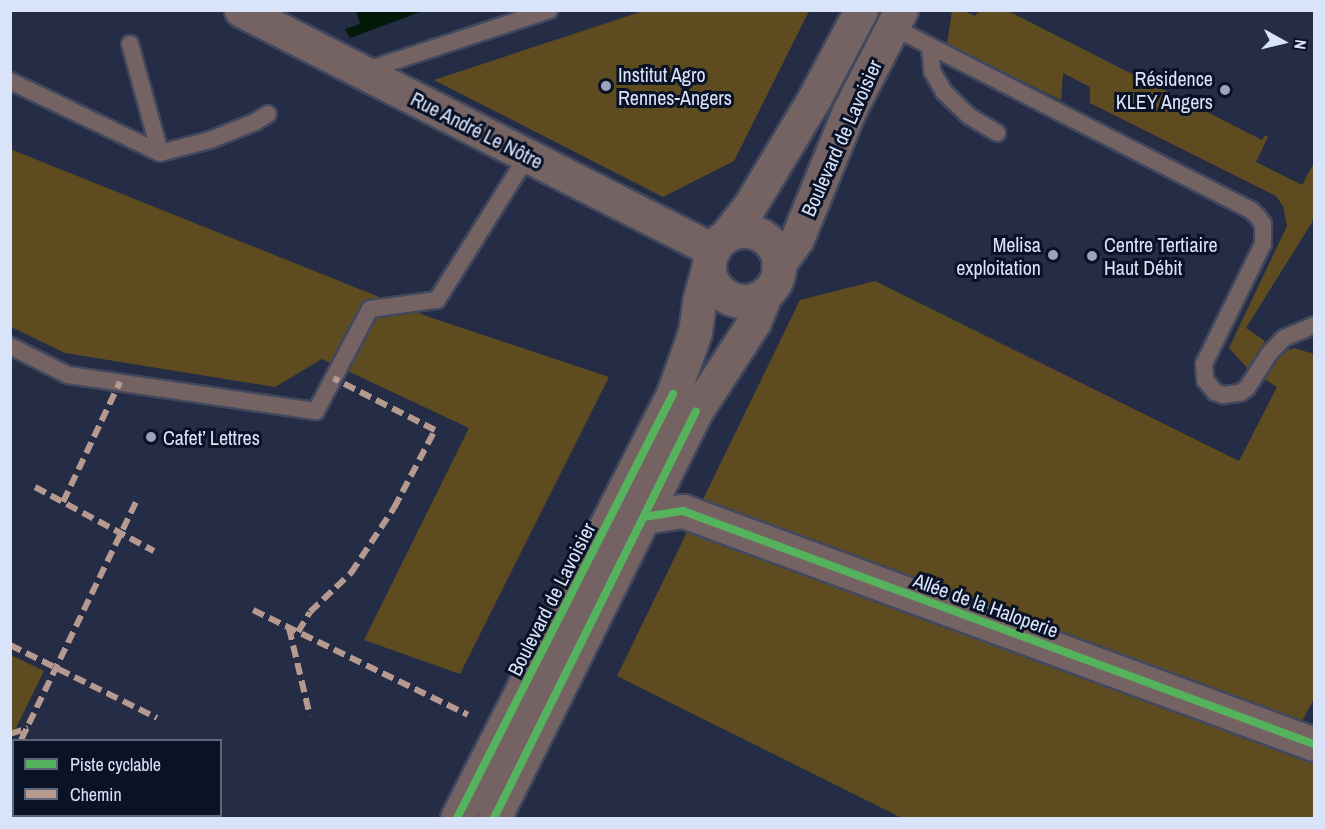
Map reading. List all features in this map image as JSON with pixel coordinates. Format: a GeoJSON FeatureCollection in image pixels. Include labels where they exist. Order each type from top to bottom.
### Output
{"type":"FeatureCollection","features":[{"type":"Feature","properties":{"kind":"street","name":"Rue André Le Nôtre"},"geometry":{"type":"LineString","coordinates":[[241,10],[716,250]]}},
{"type":"Feature","properties":{"kind":"street","name":"Boulevard de Lavoisier"},"geometry":{"type":"LineString","coordinates":[[457,819],[673,394],[695,332],[699,302],[716,250],[749,207],[815,97],[861,10]]}},
{"type":"Feature","properties":{"kind":"street","name":"Boulevard de Lavoisier"},"geometry":{"type":"LineString","coordinates":[[494,819],[696,411],[754,322],[772,279],[796,239],[849,111],[897,19]]}},
{"type":"Feature","properties":{"kind":"street"},"geometry":{"type":"LineString","coordinates":[[747,231],[760,235],[771,245],[772,279],[753,300],[732,299],[715,285],[716,250],[747,231]]}},
{"type":"Feature","properties":{"kind":"street","name":"Allée de la Haloperie"},"geometry":{"type":"LineString","coordinates":[[644,517],[683,511],[1314,744]]}},
{"type":"Feature","properties":{"kind":"lane"},"geometry":{"type":"LineString","coordinates":[[362,72],[552,11]]}},
{"type":"Feature","properties":{"kind":"lane"},"geometry":{"type":"LineString","coordinates":[[897,19],[930,46],[1251,210],[1258,217],[1263,224],[1263,244],[1204,364],[1205,380],[1215,392],[1223,395],[1240,393],[1247,388],[1269,354],[1284,338],[1314,325]]}},
{"type":"Feature","properties":{"kind":"lane"},"geometry":{"type":"LineString","coordinates":[[130,44],[160,153]]}},
{"type":"Feature","properties":{"kind":"lane"},"geometry":{"type":"LineString","coordinates":[[930,46],[932,71],[944,92],[969,116],[997,132]]}},
{"type":"Feature","properties":{"kind":"lane"},"geometry":{"type":"LineString","coordinates":[[10,81],[160,153],[210,140],[255,122],[268,114]]}},
{"type":"Feature","properties":{"kind":"lane"},"geometry":{"type":"LineString","coordinates":[[10,346],[68,375],[316,411],[370,309],[437,300],[528,155]]}},
{"type":"Feature","properties":{"kind":"shaded area"},"geometry":{"type":"Polygon","coordinates":[[[356,11],[423,11],[350,38],[345,29],[360,24],[356,11]]]}},
{"type":"Feature","properties":{"kind":"shaded area","name":"Institut Agro Rennes-Angers"},"geometry":{"type":"Polygon","coordinates":[[[643,11],[809,11],[734,161],[663,197],[434,80],[643,11]]]}},
{"type":"Feature","properties":{"kind":"shaded area"},"geometry":{"type":"Polygon","coordinates":[[[952,11],[964,11],[975,16],[979,11],[1008,11],[1262,140],[1265,135],[1268,137],[1256,162],[1302,185],[1314,163],[1314,219],[1246,328],[1265,341],[1248,369],[1229,348],[1287,226],[1283,206],[1276,196],[1090,103],[1090,87],[1063,73],[1061,100],[947,44],[952,11]]]}},
{"type":"Feature","properties":{"kind":"shaded area"},"geometry":{"type":"Polygon","coordinates":[[[10,149],[429,317],[609,377],[460,674],[364,640],[469,428],[322,359],[275,387],[65,353],[11,327],[10,149]]]}},
{"type":"Feature","properties":{"kind":"shaded area"},"geometry":{"type":"Polygon","coordinates":[[[875,281],[1239,461],[1277,387],[1263,378],[1280,353],[1294,348],[1314,354],[1314,699],[1300,725],[1314,757],[1314,818],[902,818],[617,676],[800,300],[875,281]]]}},
{"type":"Feature","properties":{"kind":"shaded area"},"geometry":{"type":"Polygon","coordinates":[[[11,655],[44,671],[11,738],[11,655]]]}},
{"type":"Feature","properties":{"kind":"marked path"},"geometry":{"type":"LineString","coordinates":[[298,632],[310,612],[351,573],[394,508],[435,430],[333,378]]}},
{"type":"Feature","properties":{"kind":"marked path"},"geometry":{"type":"LineString","coordinates":[[63,502],[120,382]]}},
{"type":"Feature","properties":{"kind":"marked path"},"geometry":{"type":"LineString","coordinates":[[35,487],[154,551]]}},
{"type":"Feature","properties":{"kind":"marked path"},"geometry":{"type":"LineString","coordinates":[[21,739],[138,498]]}},
{"type":"Feature","properties":{"kind":"marked path"},"geometry":{"type":"LineString","coordinates":[[253,610],[468,715]]}},
{"type":"Feature","properties":{"kind":"marked path"},"geometry":{"type":"LineString","coordinates":[[289,628],[310,716]]}},
{"type":"Feature","properties":{"kind":"marked path"},"geometry":{"type":"LineString","coordinates":[[10,645],[157,718]]}},
{"type":"Feature","properties":{"kind":"marked path"},"geometry":{"type":"LineString","coordinates":[[10,734],[28,728]]}},
{"type":"Feature","properties":{"kind":"cycle path"},"geometry":{"type":"LineString","coordinates":[[457,818],[673,394]]}},
{"type":"Feature","properties":{"kind":"cycle path"},"geometry":{"type":"LineString","coordinates":[[494,818],[696,411]]}},
{"type":"Feature","properties":{"kind":"cycle path"},"geometry":{"type":"LineString","coordinates":[[644,517],[683,511],[1314,744]]}},
{"type":"Feature","properties":{"kind":"place","name":"Institut Agro Rennes-Angers"},"geometry":{"type":"Point","coordinates":[606,86]}},
{"type":"Feature","properties":{"kind":"place","name":"Résidence KLEY Angers"},"geometry":{"type":"Point","coordinates":[1225,90]}},
{"type":"Feature","properties":{"kind":"place","name":"Melisa exploitation"},"geometry":{"type":"Point","coordinates":[1053,255]}},
{"type":"Feature","properties":{"kind":"place","name":"Centre Tertiaire Haut Débit"},"geometry":{"type":"Point","coordinates":[1092,256]}},
{"type":"Feature","properties":{"kind":"place","name":"Cafet’ Lettres"},"geometry":{"type":"Point","coordinates":[151,437]}}]}
